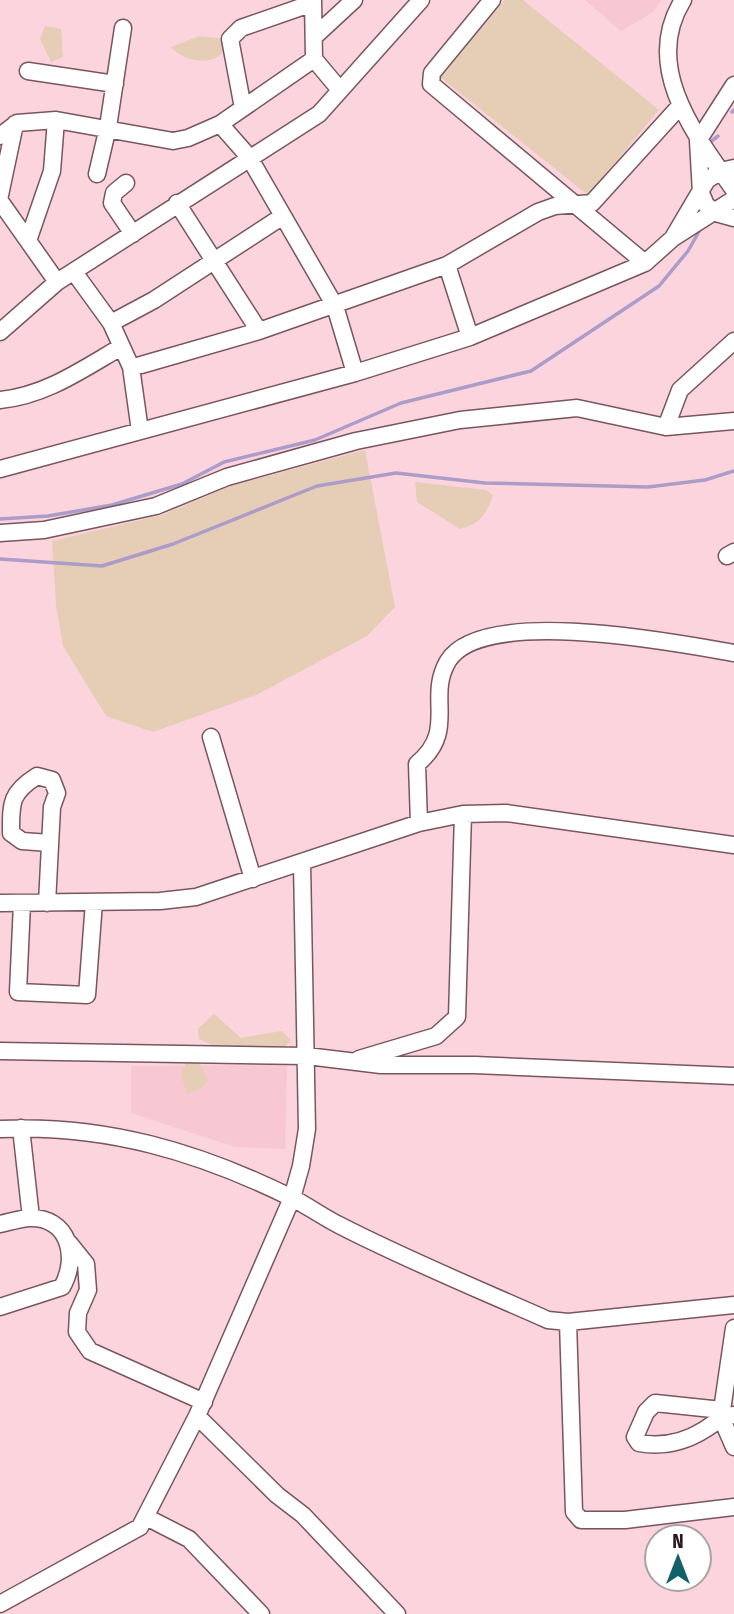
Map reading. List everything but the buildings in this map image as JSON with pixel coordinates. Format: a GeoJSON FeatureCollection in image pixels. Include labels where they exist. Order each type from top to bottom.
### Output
{"type":"FeatureCollection","features":[{"type":"Feature","properties":{"kind":"street"},"geometry":{"type":"LineString","coordinates":[[314,37],[354,0]]}},
{"type":"Feature","properties":{"kind":"street"},"geometry":{"type":"LineString","coordinates":[[0,332],[57,282],[319,114],[421,0]]}},
{"type":"Feature","properties":{"kind":"street"},"geometry":{"type":"LineString","coordinates":[[492,0],[432,73],[431,84],[645,263]]}},
{"type":"Feature","properties":{"kind":"street"},"geometry":{"type":"LineString","coordinates":[[683,0],[673,16],[666,50],[680,106],[698,141],[727,169],[734,190]]}},
{"type":"Feature","properties":{"kind":"street"},"geometry":{"type":"LineString","coordinates":[[243,108],[230,39],[242,29],[313,1],[314,59],[340,90]]}},
{"type":"Feature","properties":{"kind":"street"},"geometry":{"type":"LineString","coordinates":[[97,174],[108,127],[124,28]]}},
{"type":"Feature","properties":{"kind":"street"},"geometry":{"type":"LineString","coordinates":[[0,136],[15,124],[56,120],[108,127],[173,141],[188,138],[220,124],[314,59]]}},
{"type":"Feature","properties":{"kind":"street"},"geometry":{"type":"LineString","coordinates":[[28,71],[115,83]]}},
{"type":"Feature","properties":{"kind":"street"},"geometry":{"type":"LineString","coordinates":[[734,85],[698,141],[701,193],[706,205],[716,213],[734,218]]}},
{"type":"Feature","properties":{"kind":"street"},"geometry":{"type":"LineString","coordinates":[[131,368],[335,306],[447,265],[538,212],[555,206],[575,207],[592,203],[604,193],[680,106]]}},
{"type":"Feature","properties":{"kind":"street"},"geometry":{"type":"LineString","coordinates":[[29,238],[52,171],[56,120]]}},
{"type":"Feature","properties":{"kind":"street"},"geometry":{"type":"LineString","coordinates":[[0,195],[15,124]]}},
{"type":"Feature","properties":{"kind":"street"},"geometry":{"type":"LineString","coordinates":[[220,124],[249,157],[335,306],[355,373]]}},
{"type":"Feature","properties":{"kind":"street"},"geometry":{"type":"LineString","coordinates":[[673,238],[707,180],[727,169]]}},
{"type":"Feature","properties":{"kind":"street"},"geometry":{"type":"LineString","coordinates":[[126,183],[114,193],[112,203],[132,234]]}},
{"type":"Feature","properties":{"kind":"street"},"geometry":{"type":"LineString","coordinates":[[0,469],[355,373],[470,337],[645,263],[673,238],[734,200]]}},
{"type":"Feature","properties":{"kind":"street"},"geometry":{"type":"LineString","coordinates":[[0,201],[29,238],[57,282]]}},
{"type":"Feature","properties":{"kind":"street"},"geometry":{"type":"LineString","coordinates":[[177,204],[259,331]]}},
{"type":"Feature","properties":{"kind":"street"},"geometry":{"type":"LineString","coordinates":[[111,323],[154,300],[283,216]]}},
{"type":"Feature","properties":{"kind":"street"},"geometry":{"type":"LineString","coordinates":[[447,265],[470,337]]}},
{"type":"Feature","properties":{"kind":"street"},"geometry":{"type":"LineString","coordinates":[[74,272],[111,323],[131,368],[140,431]]}},
{"type":"Feature","properties":{"kind":"street"},"geometry":{"type":"LineString","coordinates":[[666,427],[680,390],[734,341]]}},
{"type":"Feature","properties":{"kind":"street"},"geometry":{"type":"LineString","coordinates":[[0,400],[16,398],[63,382],[121,347]]}},
{"type":"Feature","properties":{"kind":"street"},"geometry":{"type":"LineString","coordinates":[[0,533],[44,530],[156,506],[227,477],[356,441],[460,420],[577,408],[666,427],[734,421]]}},
{"type":"Feature","properties":{"kind":"street"},"geometry":{"type":"LineString","coordinates":[[419,823],[417,764],[433,750],[438,738],[441,678],[449,660],[462,645],[512,631],[567,632],[671,642],[734,653]]}},
{"type":"Feature","properties":{"kind":"street"},"geometry":{"type":"LineString","coordinates":[[211,737],[253,879]]}},
{"type":"Feature","properties":{"kind":"street"},"geometry":{"type":"LineString","coordinates":[[0,903],[160,901],[196,897],[419,823],[463,814],[506,813],[734,845]]}},
{"type":"Feature","properties":{"kind":"street"},"geometry":{"type":"LineString","coordinates":[[353,1061],[436,1036],[457,1017],[463,814]]}},
{"type":"Feature","properties":{"kind":"street"},"geometry":{"type":"LineString","coordinates":[[47,903],[50,842]]}},
{"type":"Feature","properties":{"kind":"street"},"geometry":{"type":"LineString","coordinates":[[0,1604],[141,1527],[200,1409],[292,1198],[307,1129],[302,863]]}},
{"type":"Feature","properties":{"kind":"street"},"geometry":{"type":"LineString","coordinates":[[22,903],[18,992],[88,995],[94,902]]}},
{"type":"Feature","properties":{"kind":"street"},"geometry":{"type":"LineString","coordinates":[[0,1051],[307,1056],[353,1061],[734,1076]]}},
{"type":"Feature","properties":{"kind":"street"},"geometry":{"type":"LineString","coordinates":[[21,1128],[30,1218]]}},
{"type":"Feature","properties":{"kind":"street"},"geometry":{"type":"LineString","coordinates":[[0,1129],[118,1135],[162,1145],[292,1198],[339,1225],[548,1320],[568,1322],[734,1305]]}},
{"type":"Feature","properties":{"kind":"street"},"geometry":{"type":"LineString","coordinates":[[0,1224],[30,1218],[54,1224],[86,1264],[88,1290],[78,1313],[77,1332],[90,1351],[200,1409],[277,1495],[303,1515],[397,1614]]}},
{"type":"Feature","properties":{"kind":"street"},"geometry":{"type":"LineString","coordinates":[[0,1307],[62,1287],[71,1271],[69,1243]]}},
{"type":"Feature","properties":{"kind":"street"},"geometry":{"type":"LineString","coordinates":[[568,1322],[574,1512],[580,1520],[625,1520],[734,1507]]}},
{"type":"Feature","properties":{"kind":"street"},"geometry":{"type":"LineString","coordinates":[[734,1328],[726,1414],[734,1447]]}},
{"type":"Feature","properties":{"kind":"street"},"geometry":{"type":"LineString","coordinates":[[655,1403],[726,1414],[698,1434],[662,1446],[639,1443],[635,1437],[646,1412],[655,1403]]}},
{"type":"Feature","properties":{"kind":"street"},"geometry":{"type":"LineString","coordinates":[[146,1517],[189,1539],[261,1614]]}},
{"type":"Feature","properties":{"kind":"shaded area"},"geometry":{"type":"Polygon","coordinates":[[[505,0],[523,0],[659,110],[588,195],[440,77],[505,0]]]}},
{"type":"Feature","properties":{"kind":"shaded area"},"geometry":{"type":"Polygon","coordinates":[[[585,0],[662,0],[652,13],[621,31],[585,0]]]}},
{"type":"Feature","properties":{"kind":"shaded area"},"geometry":{"type":"Polygon","coordinates":[[[45,26],[61,29],[63,57],[51,62],[40,39],[45,26]]]}},
{"type":"Feature","properties":{"kind":"shaded area"},"geometry":{"type":"Polygon","coordinates":[[[199,36],[219,38],[225,49],[214,59],[198,60],[183,56],[171,47],[199,36]]]}},
{"type":"Feature","properties":{"kind":"shaded area"},"geometry":{"type":"Polygon","coordinates":[[[365,450],[395,607],[367,636],[256,695],[153,732],[106,716],[63,646],[56,605],[52,541],[162,515],[231,486],[365,450]]]}},
{"type":"Feature","properties":{"kind":"shaded area"},"geometry":{"type":"Polygon","coordinates":[[[415,482],[486,490],[493,495],[481,518],[460,529],[417,502],[415,482]]]}},
{"type":"Feature","properties":{"kind":"shaded area"},"geometry":{"type":"Polygon","coordinates":[[[214,1014],[241,1038],[282,1031],[291,1040],[284,1048],[212,1045],[199,1039],[198,1029],[214,1014]]]}},
{"type":"Feature","properties":{"kind":"shaded area"},"geometry":{"type":"Polygon","coordinates":[[[188,1059],[199,1062],[208,1080],[202,1088],[187,1094],[181,1074],[188,1059]]]}},
{"type":"Feature","properties":{"kind":"shaded area"},"geometry":{"type":"Polygon","coordinates":[[[287,1065],[285,1149],[235,1147],[131,1113],[131,1066],[287,1065]]]}},
{"type":"Feature","properties":{"kind":"waterway"},"geometry":{"type":"LineString","coordinates":[[709,143],[718,136]]}},
{"type":"Feature","properties":{"kind":"waterway"},"geometry":{"type":"LineString","coordinates":[[0,519],[48,516],[112,505],[182,484],[224,462],[315,440],[401,403],[531,371],[659,286],[688,251],[701,228]]}},
{"type":"Feature","properties":{"kind":"waterway"},"geometry":{"type":"LineString","coordinates":[[0,559],[102,566],[173,544],[317,486],[396,473],[485,483],[648,487],[705,480],[734,471]]}}]}
